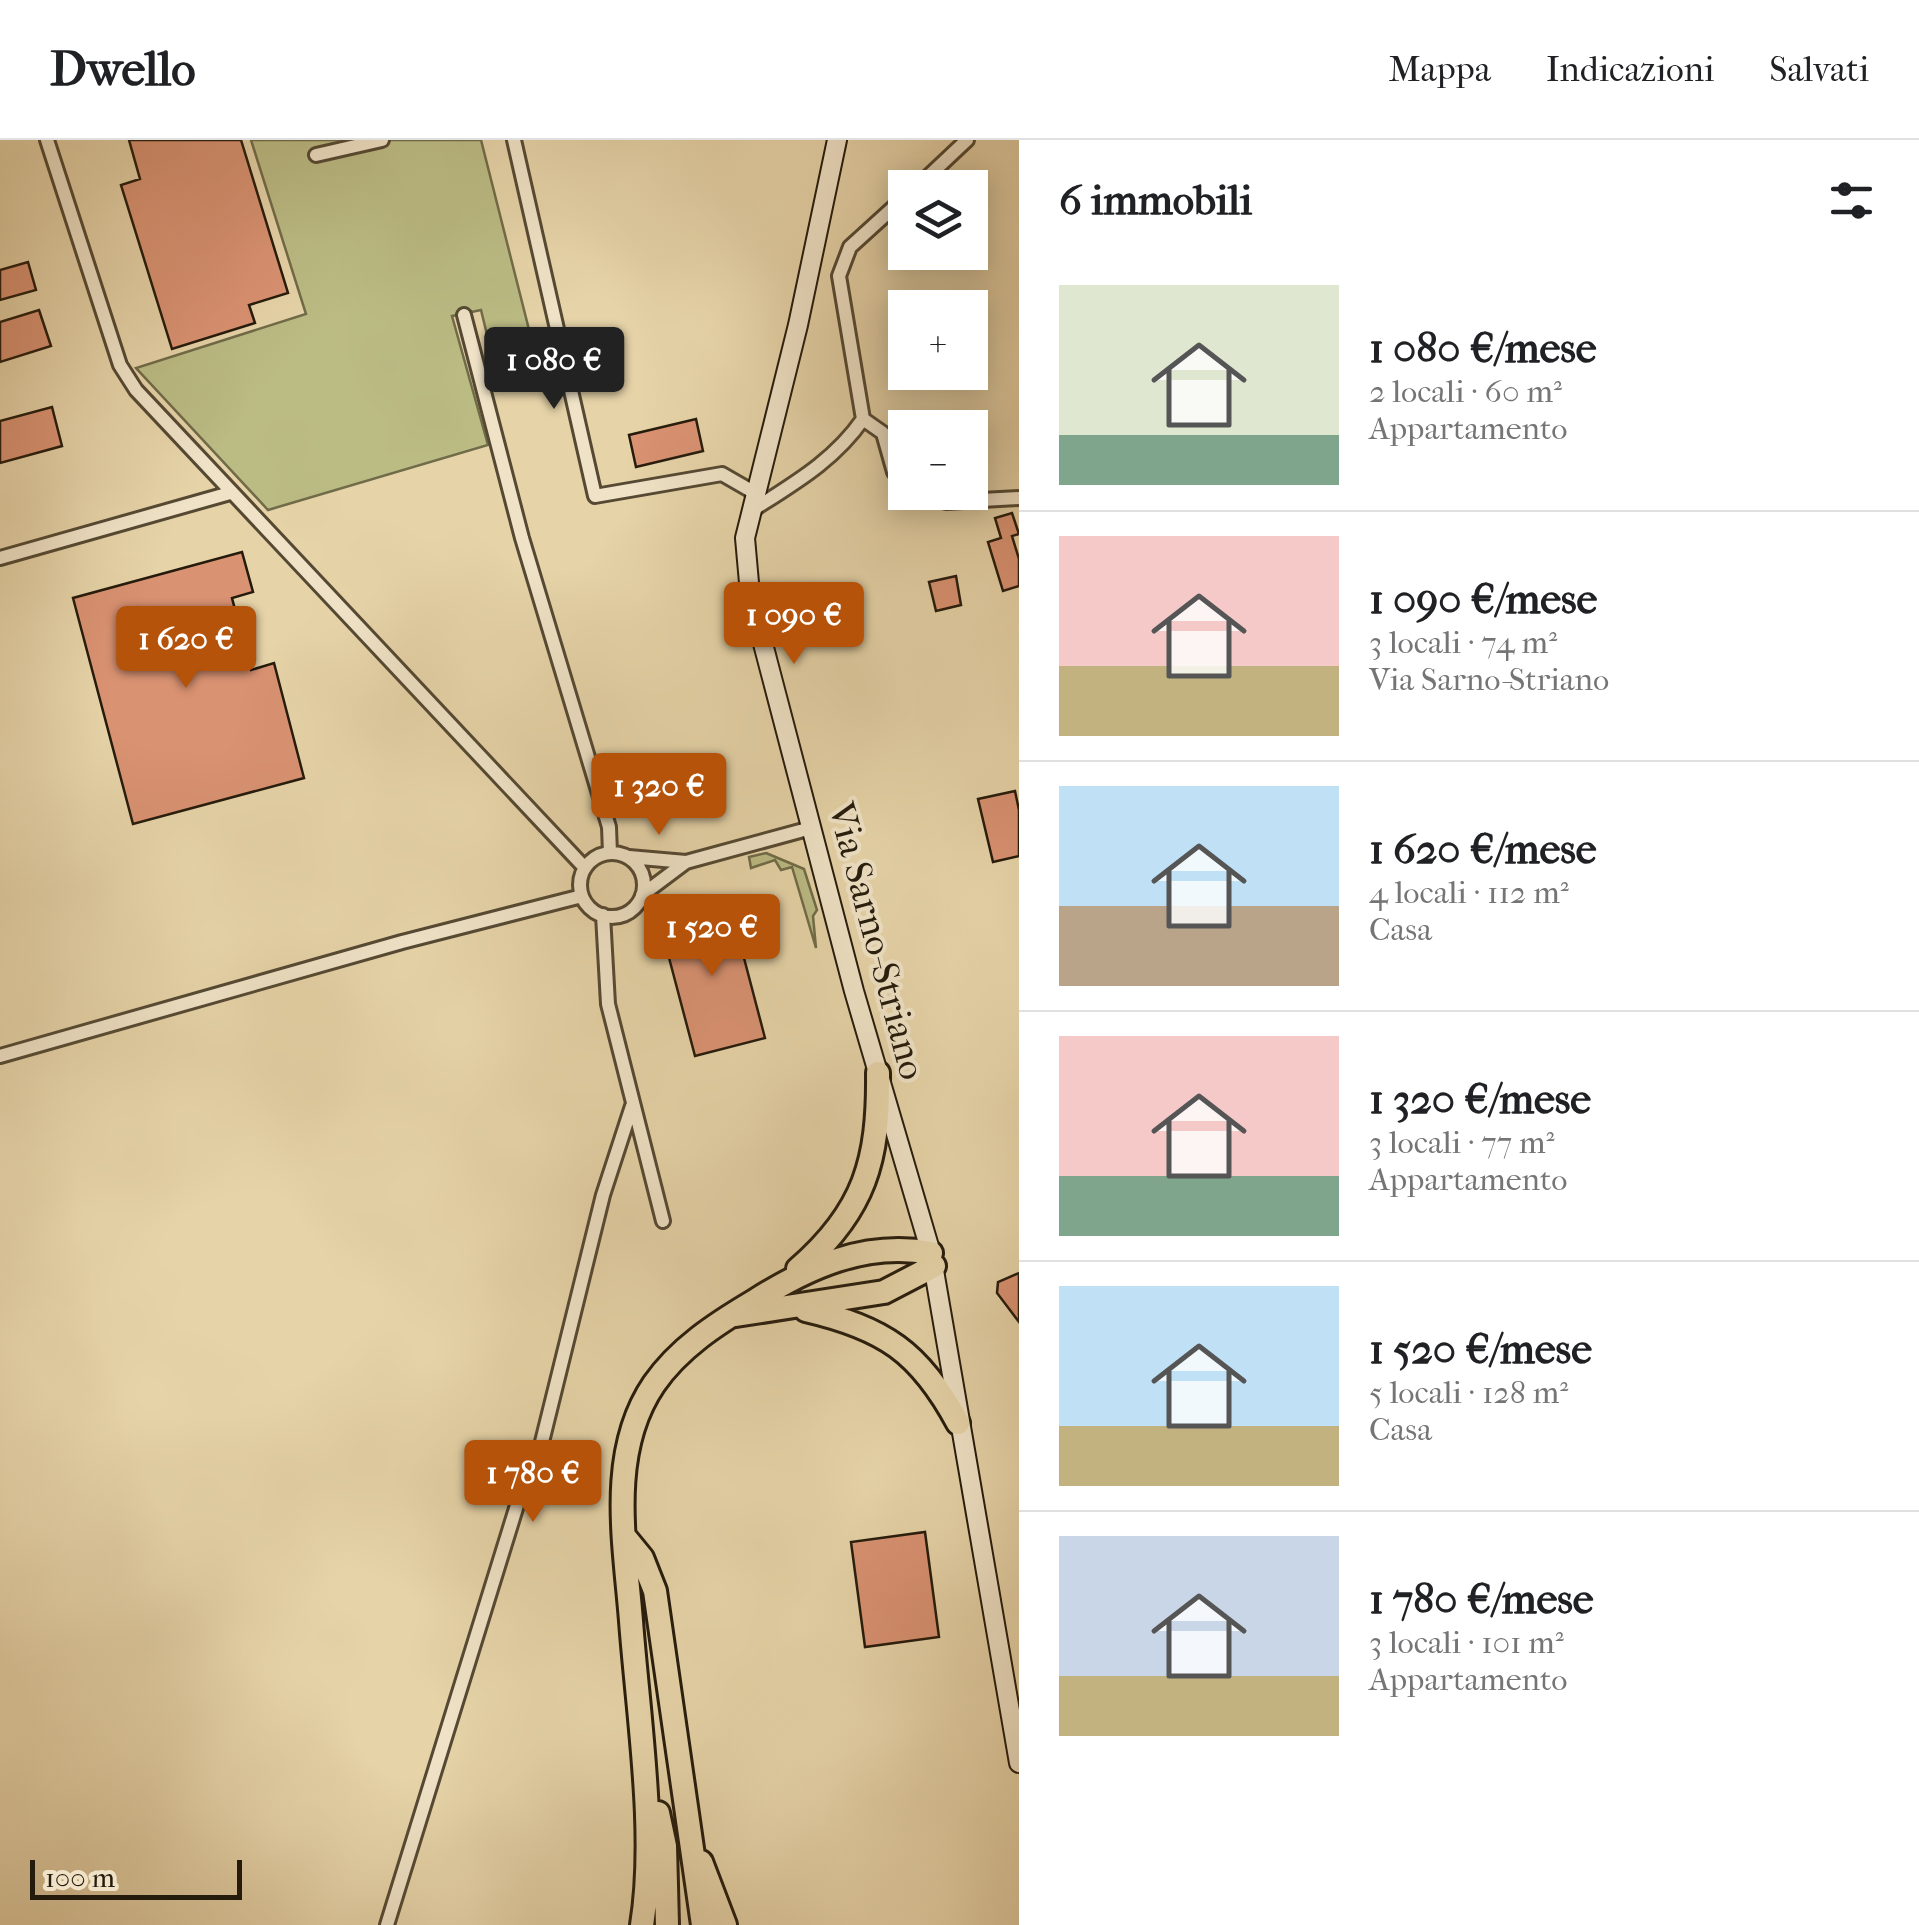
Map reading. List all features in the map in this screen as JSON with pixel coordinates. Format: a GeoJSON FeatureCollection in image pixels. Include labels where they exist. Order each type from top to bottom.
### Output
{"type":"FeatureCollection","features":[{"type":"Feature","properties":{"kind":"highway"},"geometry":{"type":"LineString","coordinates":[[783,1283],[824,1246],[860,1195],[872,1166],[878,1074]]}},
{"type":"Feature","properties":{"kind":"highway"},"geometry":{"type":"LineString","coordinates":[[642,1925],[648,1847],[623,1484],[628,1442],[642,1404],[666,1370],[695,1340],[783,1283],[841,1258],[880,1248],[932,1259]]}},
{"type":"Feature","properties":{"kind":"highway"},"geometry":{"type":"LineString","coordinates":[[730,1316],[884,1292],[932,1259]]}},
{"type":"Feature","properties":{"kind":"highway"},"geometry":{"type":"LineString","coordinates":[[798,1308],[852,1321],[900,1346],[922,1364],[958,1423]]}},
{"type":"Feature","properties":{"kind":"highway"},"geometry":{"type":"LineString","coordinates":[[624,1536],[642,1558],[655,1591],[703,1925]]}},
{"type":"Feature","properties":{"kind":"highway"},"geometry":{"type":"LineString","coordinates":[[638,1722],[665,1846],[668,1925]]}},
{"type":"Feature","properties":{"kind":"highway"},"geometry":{"type":"LineString","coordinates":[[685,1816],[725,1925]]}},
{"type":"Feature","properties":{"kind":"main road","name":"Via Sarno-Striano"},"geometry":{"type":"LineString","coordinates":[[836,140],[798,326],[746,538],[750,594],[878,1074],[932,1259],[1019,1763]]}},
{"type":"Feature","properties":{"kind":"street"},"geometry":{"type":"LineString","coordinates":[[47,140],[120,365],[136,390],[585,868]]}},
{"type":"Feature","properties":{"kind":"street"},"geometry":{"type":"LineString","coordinates":[[316,155],[382,140]]}},
{"type":"Feature","properties":{"kind":"street"},"geometry":{"type":"LineString","coordinates":[[514,140],[595,496],[722,474],[753,502],[819,467],[849,440],[863,419],[840,276],[850,247],[888,212]]}},
{"type":"Feature","properties":{"kind":"street"},"geometry":{"type":"LineString","coordinates":[[936,170],[968,140]]}},
{"type":"Feature","properties":{"kind":"street"},"geometry":{"type":"LineString","coordinates":[[464,315],[522,538],[609,827],[610,853]]}},
{"type":"Feature","properties":{"kind":"street"},"geometry":{"type":"LineString","coordinates":[[863,419],[883,433],[888,451]]}},
{"type":"Feature","properties":{"kind":"street"},"geometry":{"type":"LineString","coordinates":[[0,558],[230,493]]}},
{"type":"Feature","properties":{"kind":"street"},"geometry":{"type":"LineString","coordinates":[[988,500],[1019,498]]}},
{"type":"Feature","properties":{"kind":"street"},"geometry":{"type":"LineString","coordinates":[[663,1221],[605,986],[603,915],[582,896],[581,877],[600,855],[686,862],[811,828]]}},
{"type":"Feature","properties":{"kind":"street"},"geometry":{"type":"LineString","coordinates":[[629,857],[642,874],[642,895]]}},
{"type":"Feature","properties":{"kind":"street"},"geometry":{"type":"LineString","coordinates":[[603,915],[631,910],[642,895],[686,862]]}},
{"type":"Feature","properties":{"kind":"street"},"geometry":{"type":"LineString","coordinates":[[0,1056],[402,942],[582,896]]}},
{"type":"Feature","properties":{"kind":"street"},"geometry":{"type":"LineString","coordinates":[[387,1925],[522,1489],[541,1446],[603,1195],[632,1106]]}},
{"type":"Feature","properties":{"kind":"green space"},"geometry":{"type":"Polygon","coordinates":[[[251,140],[481,140],[542,381],[500,388],[481,310],[452,316],[488,445],[268,510],[136,368],[306,314],[251,140]]]}},
{"type":"Feature","properties":{"kind":"green space"},"geometry":{"type":"Polygon","coordinates":[[[766,853],[804,869],[817,910],[813,916],[816,948],[792,867],[781,870],[775,860],[751,868],[749,857],[766,853]]]}},
{"type":"Feature","properties":{"kind":"building"},"geometry":{"type":"Polygon","coordinates":[[[129,140],[241,140],[288,293],[249,305],[255,323],[172,349],[121,185],[140,179],[129,140]]]}},
{"type":"Feature","properties":{"kind":"building"},"geometry":{"type":"Polygon","coordinates":[[[28,262],[36,290],[0,300],[0,270],[28,262]]]}},
{"type":"Feature","properties":{"kind":"building"},"geometry":{"type":"Polygon","coordinates":[[[39,310],[51,346],[0,362],[0,322],[39,310]]]}},
{"type":"Feature","properties":{"kind":"building"},"geometry":{"type":"Polygon","coordinates":[[[52,407],[62,446],[0,463],[0,421],[52,407]]]}},
{"type":"Feature","properties":{"kind":"building"},"geometry":{"type":"Polygon","coordinates":[[[696,419],[703,451],[636,467],[629,435],[696,419]]]}},
{"type":"Feature","properties":{"kind":"building"},"geometry":{"type":"Polygon","coordinates":[[[1012,513],[1019,534],[1012,536],[1019,559],[1019,586],[1003,591],[988,542],[1001,538],[995,518],[1012,513]]]}},
{"type":"Feature","properties":{"kind":"building"},"geometry":{"type":"Polygon","coordinates":[[[242,552],[253,592],[232,598],[251,670],[274,663],[304,778],[133,824],[73,598],[242,552]]]}},
{"type":"Feature","properties":{"kind":"building"},"geometry":{"type":"Polygon","coordinates":[[[956,576],[961,605],[936,611],[929,582],[956,576]]]}},
{"type":"Feature","properties":{"kind":"building"},"geometry":{"type":"Polygon","coordinates":[[[1015,791],[1019,856],[993,862],[978,799],[1015,791]]]}},
{"type":"Feature","properties":{"kind":"building"},"geometry":{"type":"Polygon","coordinates":[[[729,901],[765,1038],[695,1056],[659,920],[729,901]]]}},
{"type":"Feature","properties":{"kind":"building"},"geometry":{"type":"Polygon","coordinates":[[[1019,1273],[1019,1322],[997,1293],[998,1282],[1019,1273]]]}},
{"type":"Feature","properties":{"kind":"building"},"geometry":{"type":"Polygon","coordinates":[[[925,1532],[939,1637],[865,1647],[851,1542],[925,1532]]]}}]}
